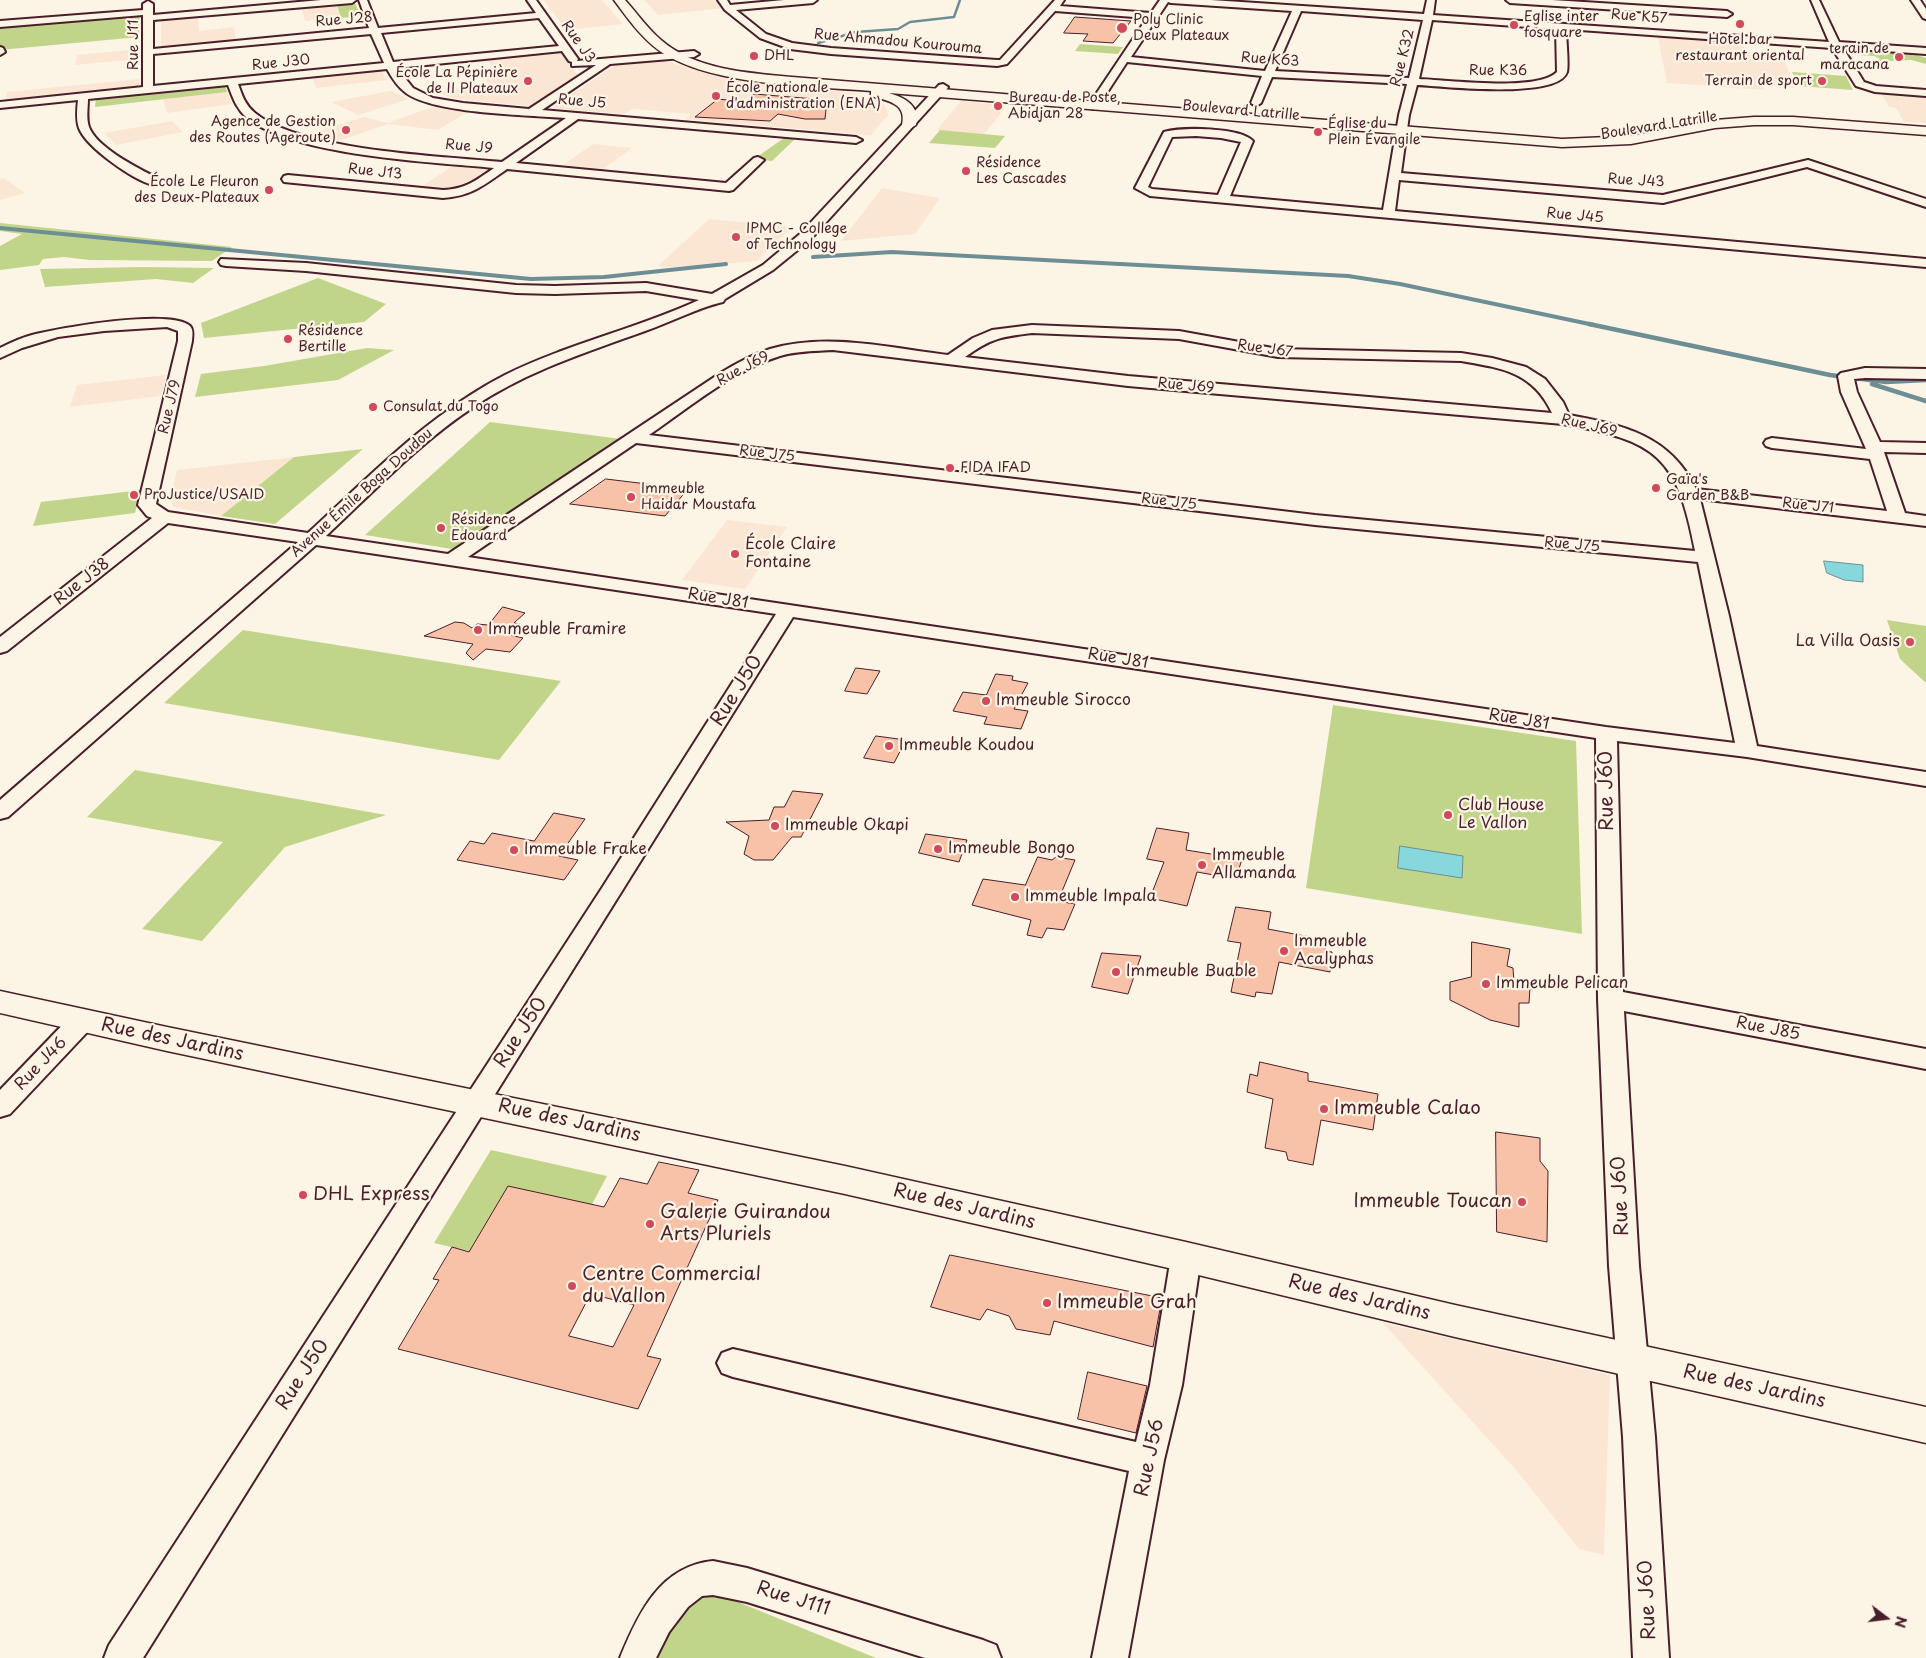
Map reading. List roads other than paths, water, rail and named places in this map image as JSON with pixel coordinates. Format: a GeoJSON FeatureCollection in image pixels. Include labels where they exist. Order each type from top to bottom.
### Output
{"type":"FeatureCollection","features":[{"type":"Feature","properties":{"kind":"main road","name":"Boulevard Latrille"},"geometry":{"type":"LineString","coordinates":[[619,0],[657,44],[729,65],[766,72],[941,90],[1402,127],[1537,141],[1586,143],[1631,140],[1714,124],[1754,121],[1926,132]]}},
{"type":"Feature","properties":{"kind":"main road","name":"Boulevard Latrille"},"geometry":{"type":"LineString","coordinates":[[679,51],[708,67],[747,75],[843,85],[941,90]]}},
{"type":"Feature","properties":{"kind":"main road"},"geometry":{"type":"LineString","coordinates":[[843,85],[874,92],[899,101],[910,112],[910,125]]}},
{"type":"Feature","properties":{"kind":"main road"},"geometry":{"type":"LineString","coordinates":[[941,90],[984,97]]}},
{"type":"Feature","properties":{"kind":"main road","name":"Boulevard Latrille"},"geometry":{"type":"LineString","coordinates":[[984,97],[1095,102]]}},
{"type":"Feature","properties":{"kind":"main road"},"geometry":{"type":"LineString","coordinates":[[928,105],[957,98],[984,97]]}},
{"type":"Feature","properties":{"kind":"main road","name":"Boulevard Latrille"},"geometry":{"type":"LineString","coordinates":[[1402,127],[1577,136],[1619,134],[1700,118],[1745,114],[1926,126]]}},
{"type":"Feature","properties":{"kind":"main road","name":"Rue des Jardins"},"geometry":{"type":"LineString","coordinates":[[0,1002],[82,1021],[845,1180],[1186,1257],[1455,1321],[1926,1425]]}},
{"type":"Feature","properties":{"kind":"street","name":"Rue J11"},"geometry":{"type":"LineString","coordinates":[[148,0],[148,90]]}},
{"type":"Feature","properties":{"kind":"street"},"geometry":{"type":"LineString","coordinates":[[0,24],[352,0]]}},
{"type":"Feature","properties":{"kind":"street","name":"Rue J5"},"geometry":{"type":"LineString","coordinates":[[363,0],[390,66],[402,84],[418,95],[428,99],[457,105],[856,140]]}},
{"type":"Feature","properties":{"kind":"street","name":"Rue J3"},"geometry":{"type":"LineString","coordinates":[[531,0],[585,76]]}},
{"type":"Feature","properties":{"kind":"street"},"geometry":{"type":"LineString","coordinates":[[725,4],[814,0]]}},
{"type":"Feature","properties":{"kind":"street","name":"Rue Ahmadou Kourouma"},"geometry":{"type":"LineString","coordinates":[[725,4],[763,36],[790,46],[831,51],[991,63],[1003,62],[1060,0]]}},
{"type":"Feature","properties":{"kind":"street"},"geometry":{"type":"LineString","coordinates":[[1095,102],[1164,0]]}},
{"type":"Feature","properties":{"kind":"street","name":"Rue K57"},"geometry":{"type":"LineString","coordinates":[[1170,0],[1561,26],[1730,26],[1835,44],[1926,51]]}},
{"type":"Feature","properties":{"kind":"street","name":"Rue K32"},"geometry":{"type":"LineString","coordinates":[[1388,214],[1402,127],[1423,46],[1431,0]]}},
{"type":"Feature","properties":{"kind":"street"},"geometry":{"type":"LineString","coordinates":[[1510,0],[1604,3],[1730,26],[1722,0]]}},
{"type":"Feature","properties":{"kind":"street"},"geometry":{"type":"LineString","coordinates":[[1815,0],[1835,44],[1860,84],[1875,89],[1926,93]]}},
{"type":"Feature","properties":{"kind":"street"},"geometry":{"type":"LineString","coordinates":[[1915,0],[1926,16]]}},
{"type":"Feature","properties":{"kind":"street"},"geometry":{"type":"LineString","coordinates":[[1053,8],[1153,16]]}},
{"type":"Feature","properties":{"kind":"street"},"geometry":{"type":"LineString","coordinates":[[1256,103],[1297,8]]}},
{"type":"Feature","properties":{"kind":"street","name":"Rue J28"},"geometry":{"type":"LineString","coordinates":[[148,52],[542,15]]}},
{"type":"Feature","properties":{"kind":"street"},"geometry":{"type":"LineString","coordinates":[[1132,26],[1146,26]]}},
{"type":"Feature","properties":{"kind":"street","name":"Rue K36"},"geometry":{"type":"LineString","coordinates":[[1414,81],[1510,88],[1542,84],[1556,79],[1562,72],[1561,26]]}},
{"type":"Feature","properties":{"kind":"street","name":"Rue J30"},"geometry":{"type":"LineString","coordinates":[[0,105],[565,48]]}},
{"type":"Feature","properties":{"kind":"street"},"geometry":{"type":"LineString","coordinates":[[576,64],[679,51]]}},
{"type":"Feature","properties":{"kind":"street","name":"Rue K63"},"geometry":{"type":"LineString","coordinates":[[1124,59],[1189,64],[1219,70],[1268,74],[1414,81]]}},
{"type":"Feature","properties":{"kind":"street"},"geometry":{"type":"LineString","coordinates":[[531,112],[609,61]]}},
{"type":"Feature","properties":{"kind":"street","name":"Rue J9"},"geometry":{"type":"LineString","coordinates":[[232,82],[241,104],[253,116],[304,139],[340,148],[394,155],[729,187],[758,160]]}},
{"type":"Feature","properties":{"kind":"street","name":"Avenue Émile Boga Doudou"},"geometry":{"type":"LineString","coordinates":[[0,812],[437,426],[507,380],[549,362],[718,299],[748,282],[785,256],[941,90]]}},
{"type":"Feature","properties":{"kind":"street"},"geometry":{"type":"LineString","coordinates":[[83,97],[83,126],[95,143],[114,158],[153,181]]}},
{"type":"Feature","properties":{"kind":"street"},"geometry":{"type":"LineString","coordinates":[[505,166],[576,116]]}},
{"type":"Feature","properties":{"kind":"street","name":"Rue J45"},"geometry":{"type":"LineString","coordinates":[[1222,198],[1247,141],[1238,137],[1182,132],[1168,134],[1141,188],[1150,192],[1926,263]]}},
{"type":"Feature","properties":{"kind":"street","name":"Rue J43"},"geometry":{"type":"LineString","coordinates":[[1394,176],[1663,199],[1808,163],[1926,204]]}},
{"type":"Feature","properties":{"kind":"street","name":"Rue J13"},"geometry":{"type":"LineString","coordinates":[[288,179],[443,194],[458,193],[471,189],[505,166]]}},
{"type":"Feature","properties":{"kind":"street"},"geometry":{"type":"LineString","coordinates":[[226,262],[306,267],[516,289],[555,290],[646,287],[718,299]]}},
{"type":"Feature","properties":{"kind":"street","name":"Rue J79"},"geometry":{"type":"LineString","coordinates":[[0,354],[40,338],[92,327],[167,323],[178,324],[185,329],[185,341],[147,505],[153,512],[164,517]]}},
{"type":"Feature","properties":{"kind":"street","name":"Rue J67"},"geometry":{"type":"LineString","coordinates":[[951,360],[978,341],[997,332],[1032,329],[1178,335],[1286,353],[1461,357],[1492,362],[1521,370],[1540,382],[1555,402],[1562,419]]}},
{"type":"Feature","properties":{"kind":"street","name":"Rue J69"},"geometry":{"type":"LineString","coordinates":[[453,560],[724,377],[753,360],[779,350],[802,346],[833,346],[1128,381],[1562,419],[1597,425],[1639,438],[1664,454],[1680,474],[1690,493],[1706,557],[1747,751]]}},
{"type":"Feature","properties":{"kind":"street"},"geometry":{"type":"LineString","coordinates":[[1898,516],[1876,451],[1849,392],[1846,376],[1865,373],[1926,374]]}},
{"type":"Feature","properties":{"kind":"street","name":"Rue J75"},"geometry":{"type":"LineString","coordinates":[[634,438],[1315,520],[1706,557]]}},
{"type":"Feature","properties":{"kind":"street"},"geometry":{"type":"LineString","coordinates":[[1772,443],[1876,451],[1926,448]]}},
{"type":"Feature","properties":{"kind":"street","name":"Rue J71"},"geometry":{"type":"LineString","coordinates":[[1690,493],[1898,516],[1926,521]]}},
{"type":"Feature","properties":{"kind":"street"},"geometry":{"type":"LineString","coordinates":[[164,517],[310,540]]}},
{"type":"Feature","properties":{"kind":"street","name":"Rue J38"},"geometry":{"type":"LineString","coordinates":[[0,647],[164,517]]}},
{"type":"Feature","properties":{"kind":"street","name":"Rue J81"},"geometry":{"type":"LineString","coordinates":[[310,540],[1606,733],[1747,751],[1926,779]]}},
{"type":"Feature","properties":{"kind":"street","name":"Rue J50"},"geometry":{"type":"LineString","coordinates":[[122,1658],[788,610]]}},
{"type":"Feature","properties":{"kind":"street","name":"Rue J60"},"geometry":{"type":"LineString","coordinates":[[1606,733],[1610,999],[1631,1360],[1639,1437],[1651,1658]]}},
{"type":"Feature","properties":{"kind":"street","name":"Rue J85"},"geometry":{"type":"LineString","coordinates":[[1610,999],[1926,1059]]}},
{"type":"Feature","properties":{"kind":"street","name":"Rue J46"},"geometry":{"type":"LineString","coordinates":[[0,1107],[82,1021]]}},
{"type":"Feature","properties":{"kind":"street","name":"Rue J56"},"geometry":{"type":"LineString","coordinates":[[1110,1658],[1148,1460],[1166,1385],[1186,1257]]}},
{"type":"Feature","properties":{"kind":"street"},"geometry":{"type":"LineString","coordinates":[[733,1363],[1148,1460]]}},
{"type":"Feature","properties":{"kind":"street","name":"Rue J111"},"geometry":{"type":"LineString","coordinates":[[638,1658],[646,1636],[661,1611],[682,1589],[698,1580],[712,1578],[747,1585],[982,1658]]}},
{"type":"Feature","properties":{"kind":"water"},"geometry":{"type":"Polygon","coordinates":[[[1824,561],[1863,565],[1863,582],[1844,580],[1827,573],[1824,561]]]}},
{"type":"Feature","properties":{"kind":"water"},"geometry":{"type":"Polygon","coordinates":[[[1400,846],[1463,856],[1462,878],[1398,868],[1400,846]]]}},
{"type":"Feature","properties":{"kind":"waterway"},"geometry":{"type":"LineString","coordinates":[[818,43],[856,32],[898,29],[910,22],[954,17],[960,0]]}},
{"type":"Feature","properties":{"kind":"waterway"},"geometry":{"type":"LineString","coordinates":[[0,228],[531,279],[604,277],[726,264]]}},
{"type":"Feature","properties":{"kind":"waterway"},"geometry":{"type":"LineString","coordinates":[[813,257],[892,252],[1348,276],[1400,284],[1594,325]]}},
{"type":"Feature","properties":{"kind":"waterway"},"geometry":{"type":"LineString","coordinates":[[1589,324],[1830,375],[1886,382],[1926,380]]}},
{"type":"Feature","properties":{"kind":"waterway"},"geometry":{"type":"LineString","coordinates":[[1872,384],[1926,401]]}},
{"type":"Feature","properties":{"kind":"place","name":"Hotel bar restaurant oriental"},"geometry":{"type":"Point","coordinates":[1740,24]}},
{"type":"Feature","properties":{"kind":"place","name":"Eglise inter fosquare"},"geometry":{"type":"Point","coordinates":[1514,25]}},
{"type":"Feature","properties":{"kind":"place","name":"Poly Clinic Deux Plateaux"},"geometry":{"type":"Point","coordinates":[1122,28]}},
{"type":"Feature","properties":{"kind":"place","name":"DHL"},"geometry":{"type":"Point","coordinates":[754,56]}},
{"type":"Feature","properties":{"kind":"place","name":"terain de maracana"},"geometry":{"type":"Point","coordinates":[1899,57]}},
{"type":"Feature","properties":{"kind":"place","name":"École La Pépinière de II Plateaux"},"geometry":{"type":"Point","coordinates":[528,81]}},
{"type":"Feature","properties":{"kind":"place","name":"Terrain de sport"},"geometry":{"type":"Point","coordinates":[1822,81]}},
{"type":"Feature","properties":{"kind":"place","name":"École nationale d'administration (ENA)"},"geometry":{"type":"Point","coordinates":[716,96]}},
{"type":"Feature","properties":{"kind":"place","name":"Bureau de Poste, Abidjan 28"},"geometry":{"type":"Point","coordinates":[998,106]}},
{"type":"Feature","properties":{"kind":"place","name":"Agence de Gestion des Routes (Ageroute)"},"geometry":{"type":"Point","coordinates":[346,130]}},
{"type":"Feature","properties":{"kind":"place","name":"Église du Plein Évangile"},"geometry":{"type":"Point","coordinates":[1318,132]}},
{"type":"Feature","properties":{"kind":"place","name":"Résidence Les Cascades"},"geometry":{"type":"Point","coordinates":[966,171]}},
{"type":"Feature","properties":{"kind":"place","name":"École Le Fleuron des Deux-Plateaux"},"geometry":{"type":"Point","coordinates":[269,190]}},
{"type":"Feature","properties":{"kind":"place","name":"IPMC - College of Technology"},"geometry":{"type":"Point","coordinates":[736,237]}},
{"type":"Feature","properties":{"kind":"place","name":"Résidence Bertille"},"geometry":{"type":"Point","coordinates":[288,339]}},
{"type":"Feature","properties":{"kind":"place","name":"Consulat du Togo"},"geometry":{"type":"Point","coordinates":[373,407]}},
{"type":"Feature","properties":{"kind":"place","name":"FIDA IFAD"},"geometry":{"type":"Point","coordinates":[950,468]}},
{"type":"Feature","properties":{"kind":"place","name":"Gaïa's Garden B&B"},"geometry":{"type":"Point","coordinates":[1656,488]}},
{"type":"Feature","properties":{"kind":"place","name":"ProJustice/USAID"},"geometry":{"type":"Point","coordinates":[134,495]}},
{"type":"Feature","properties":{"kind":"place","name":"Immeuble Haidar Moustafa"},"geometry":{"type":"Point","coordinates":[631,497]}},
{"type":"Feature","properties":{"kind":"place","name":"Résidence Edouard"},"geometry":{"type":"Point","coordinates":[441,528]}},
{"type":"Feature","properties":{"kind":"place","name":"École Claire Fontaine"},"geometry":{"type":"Point","coordinates":[735,554]}},
{"type":"Feature","properties":{"kind":"place","name":"Immeuble Framire"},"geometry":{"type":"Point","coordinates":[478,630]}},
{"type":"Feature","properties":{"kind":"place","name":"La Villa Oasis"},"geometry":{"type":"Point","coordinates":[1910,642]}},
{"type":"Feature","properties":{"kind":"place","name":"Immeuble Sirocco"},"geometry":{"type":"Point","coordinates":[986,701]}},
{"type":"Feature","properties":{"kind":"place","name":"Immeuble Koudou"},"geometry":{"type":"Point","coordinates":[889,746]}},
{"type":"Feature","properties":{"kind":"place","name":"Club House Le Vallon"},"geometry":{"type":"Point","coordinates":[1448,815]}},
{"type":"Feature","properties":{"kind":"place","name":"Immeuble Okapi"},"geometry":{"type":"Point","coordinates":[775,826]}},
{"type":"Feature","properties":{"kind":"place","name":"Immeuble Bongo"},"geometry":{"type":"Point","coordinates":[938,849]}},
{"type":"Feature","properties":{"kind":"place","name":"Immeuble Frake"},"geometry":{"type":"Point","coordinates":[514,850]}},
{"type":"Feature","properties":{"kind":"place","name":"Immeuble Allamanda"},"geometry":{"type":"Point","coordinates":[1202,865]}},
{"type":"Feature","properties":{"kind":"place","name":"Immeuble Impala"},"geometry":{"type":"Point","coordinates":[1015,897]}},
{"type":"Feature","properties":{"kind":"place","name":"Immeuble Acalyphas"},"geometry":{"type":"Point","coordinates":[1284,951]}},
{"type":"Feature","properties":{"kind":"place","name":"Immeuble Buable"},"geometry":{"type":"Point","coordinates":[1116,972]}},
{"type":"Feature","properties":{"kind":"place","name":"Immeuble Pelican"},"geometry":{"type":"Point","coordinates":[1486,984]}},
{"type":"Feature","properties":{"kind":"place","name":"Immeuble Calao"},"geometry":{"type":"Point","coordinates":[1324,1109]}},
{"type":"Feature","properties":{"kind":"place","name":"DHL Express"},"geometry":{"type":"Point","coordinates":[303,1195]}},
{"type":"Feature","properties":{"kind":"place","name":"Immeuble Toucan"},"geometry":{"type":"Point","coordinates":[1522,1202]}},
{"type":"Feature","properties":{"kind":"place","name":"Galerie Guirandou Arts Pluriels"},"geometry":{"type":"Point","coordinates":[650,1224]}},
{"type":"Feature","properties":{"kind":"place","name":"Centre Commercial du Vallon"},"geometry":{"type":"Point","coordinates":[572,1286]}},
{"type":"Feature","properties":{"kind":"place","name":"Immeuble Grah"},"geometry":{"type":"Point","coordinates":[1047,1303]}}]}
